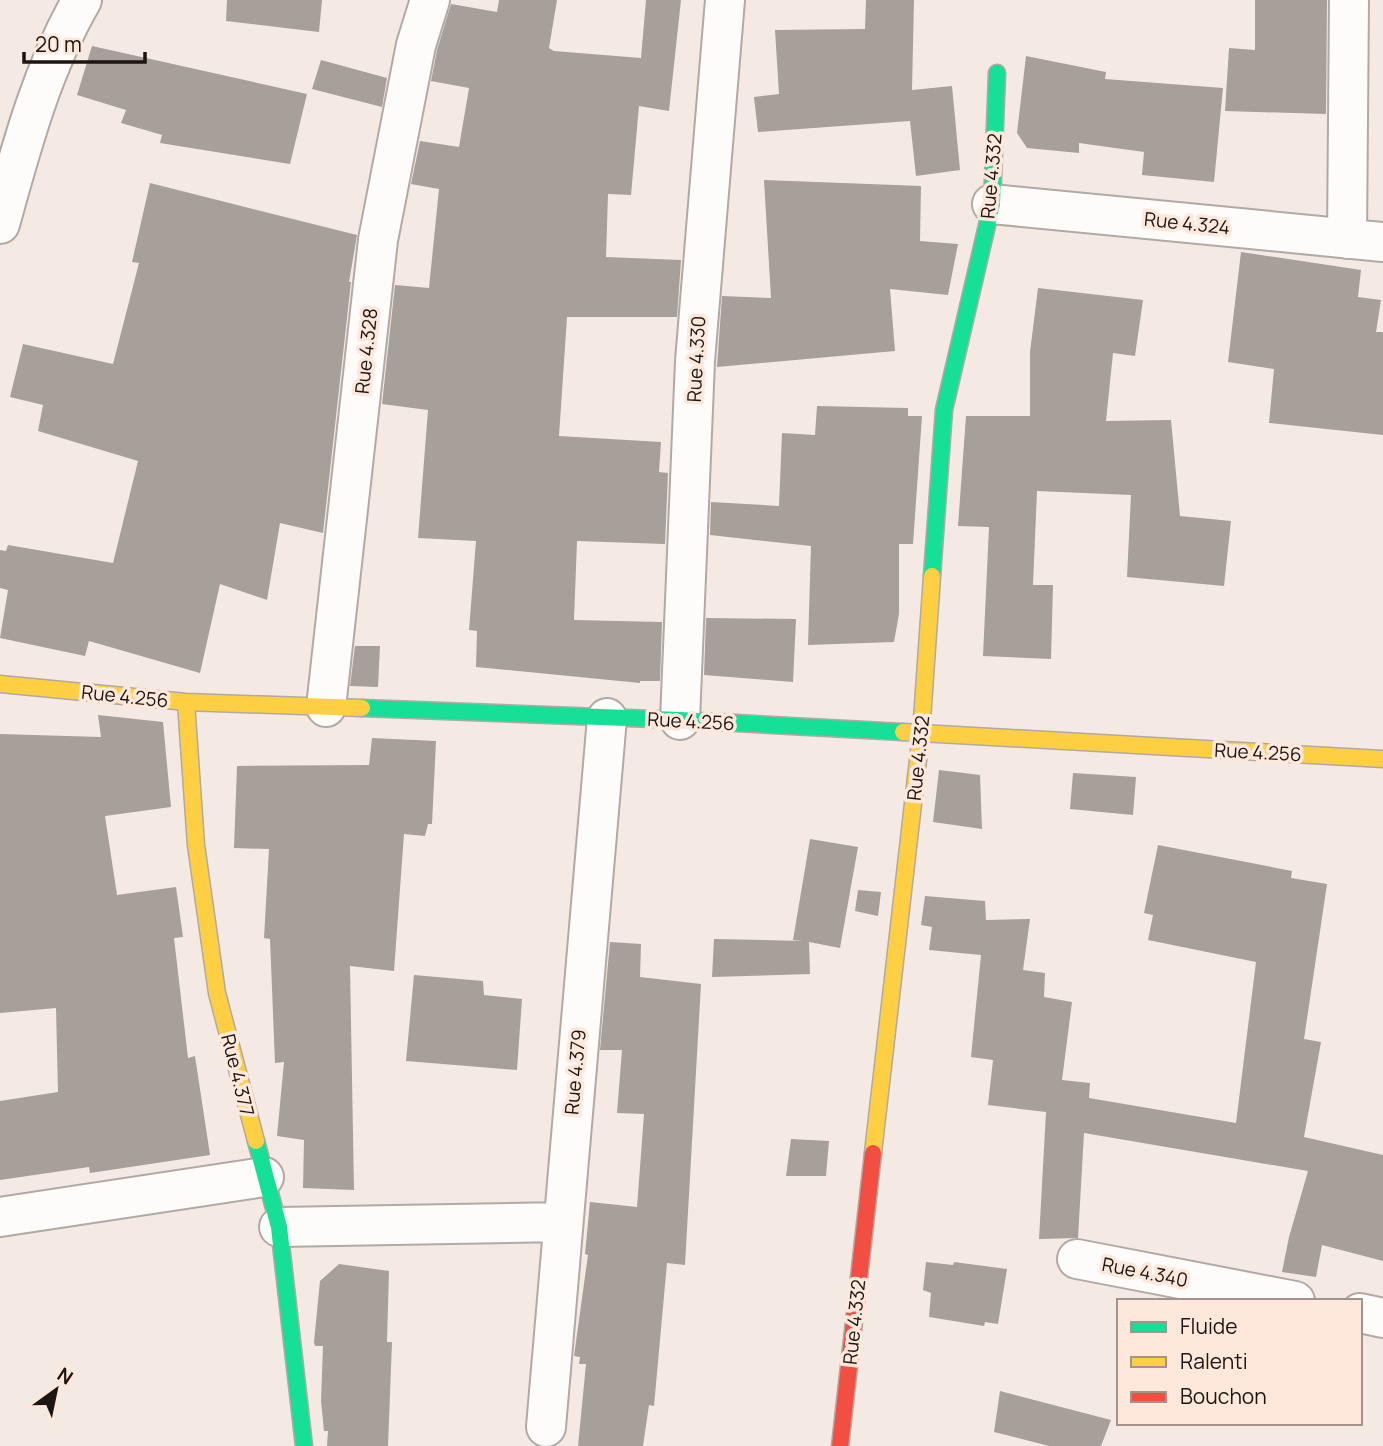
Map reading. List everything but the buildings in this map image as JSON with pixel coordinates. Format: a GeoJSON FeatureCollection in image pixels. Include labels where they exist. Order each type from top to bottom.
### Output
{"type":"FeatureCollection","features":[{"type":"Feature","properties":{"kind":"street"},"geometry":{"type":"LineString","coordinates":[[0,225],[25,134],[68,23],[82,0]]}},
{"type":"Feature","properties":{"kind":"street","name":"Rue 4.328"},"geometry":{"type":"LineString","coordinates":[[326,707],[379,240],[416,45],[430,0]]}},
{"type":"Feature","properties":{"kind":"street","name":"Rue 4.330"},"geometry":{"type":"LineString","coordinates":[[681,720],[695,361],[725,0]]}},
{"type":"Feature","properties":{"kind":"street"},"geometry":{"type":"LineString","coordinates":[[1349,0],[1365,241]]}},
{"type":"Feature","properties":{"kind":"street","name":"Rue 4.332"},"geometry":{"type":"LineString","coordinates":[[840,1446],[921,734],[944,410],[992,204],[998,73]]}},
{"type":"Feature","properties":{"kind":"street","name":"Rue 4.324"},"geometry":{"type":"LineString","coordinates":[[992,204],[1365,241]]}},
{"type":"Feature","properties":{"kind":"street","name":"Rue 4.256"},"geometry":{"type":"LineString","coordinates":[[0,684],[186,702],[681,720],[1383,759]]}},
{"type":"Feature","properties":{"kind":"street","name":"Rue 4.377"},"geometry":{"type":"LineString","coordinates":[[186,702],[196,845],[217,993],[279,1227],[304,1446]]}},
{"type":"Feature","properties":{"kind":"street","name":"Rue 4.379"},"geometry":{"type":"LineString","coordinates":[[546,1427],[607,718]]}},
{"type":"Feature","properties":{"kind":"street"},"geometry":{"type":"LineString","coordinates":[[0,1217],[264,1177]]}},
{"type":"Feature","properties":{"kind":"street"},"geometry":{"type":"LineString","coordinates":[[279,1227],[562,1222]]}},
{"type":"Feature","properties":{"kind":"street","name":"Rue 4.340"},"geometry":{"type":"LineString","coordinates":[[1077,1259],[1285,1299]]}},
{"type":"Feature","properties":{"kind":"street"},"geometry":{"type":"LineString","coordinates":[[1362,1313],[1383,1318]]}},
{"type":"Feature","properties":{"kind":"traffic: fast"},"geometry":{"type":"LineString","coordinates":[[932,576],[944,410],[992,204],[997,73]]}},
{"type":"Feature","properties":{"kind":"traffic: fast"},"geometry":{"type":"LineString","coordinates":[[362,708],[680,720],[903,732]]}},
{"type":"Feature","properties":{"kind":"traffic: fast"},"geometry":{"type":"LineString","coordinates":[[256,1141],[279,1227],[304,1446]]}},
{"type":"Feature","properties":{"kind":"traffic: slow"},"geometry":{"type":"LineString","coordinates":[[873,1153],[921,734],[932,576]]}},
{"type":"Feature","properties":{"kind":"traffic: slow"},"geometry":{"type":"LineString","coordinates":[[0,684],[186,702],[362,708]]}},
{"type":"Feature","properties":{"kind":"traffic: slow"},"geometry":{"type":"LineString","coordinates":[[186,702],[196,845],[217,993],[256,1141]]}},
{"type":"Feature","properties":{"kind":"traffic: slow"},"geometry":{"type":"LineString","coordinates":[[903,732],[1383,759]]}},
{"type":"Feature","properties":{"kind":"traffic: jam"},"geometry":{"type":"LineString","coordinates":[[840,1446],[873,1153]]}}]}
